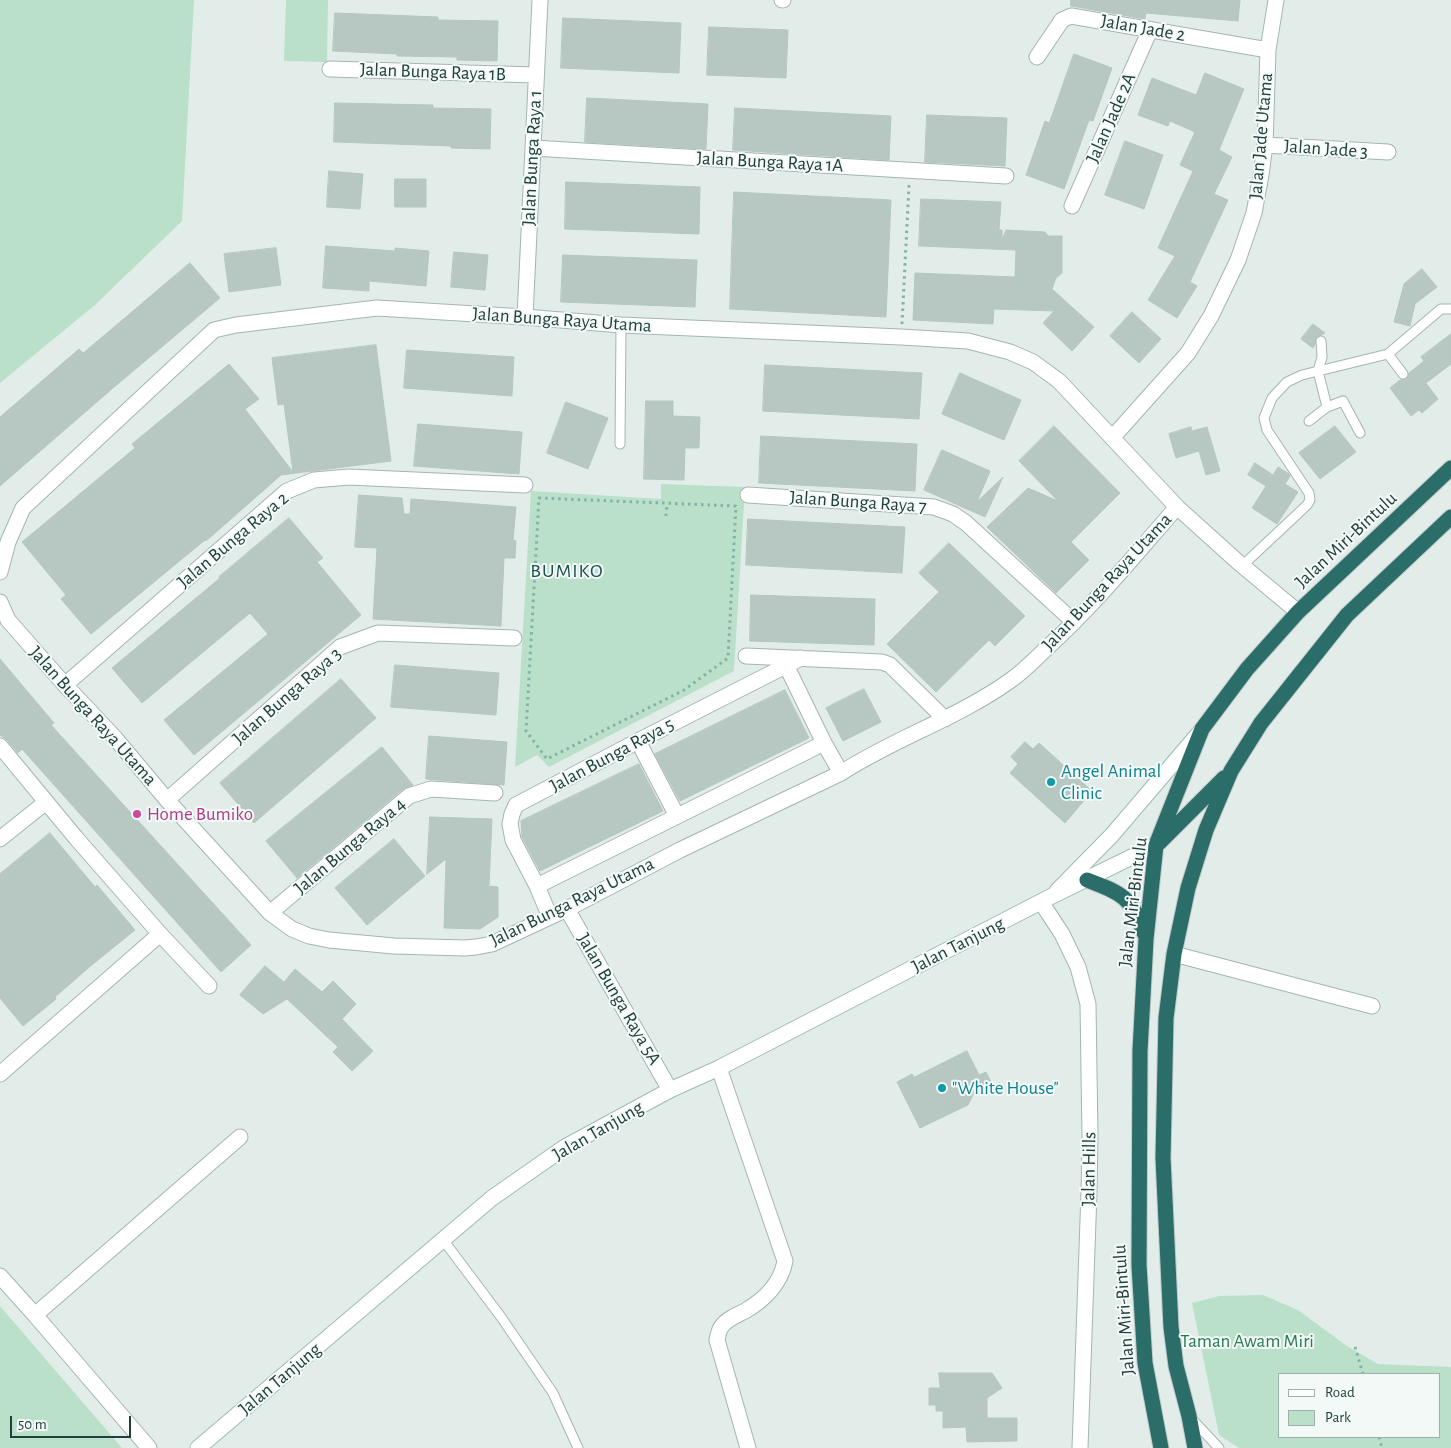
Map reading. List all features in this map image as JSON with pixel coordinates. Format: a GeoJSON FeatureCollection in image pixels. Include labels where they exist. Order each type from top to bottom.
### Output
{"type":"FeatureCollection","features":[{"type":"Feature","properties":{"kind":"highway","name":"Jalan Miri-Bintulu"},"geometry":{"type":"LineString","coordinates":[[1161,1448],[1145,1364],[1139,1265],[1140,1051],[1146,939],[1156,846],[1202,729],[1247,669],[1298,612],[1451,468]]}},
{"type":"Feature","properties":{"kind":"highway"},"geometry":{"type":"LineString","coordinates":[[1195,1448],[1176,1366],[1171,1327],[1163,1158],[1166,1018],[1174,954],[1188,888],[1206,830],[1231,771],[1261,723],[1347,615],[1451,517]]}},
{"type":"Feature","properties":{"kind":"highway"},"geometry":{"type":"LineString","coordinates":[[1156,846],[1231,771]]}},
{"type":"Feature","properties":{"kind":"highway"},"geometry":{"type":"LineString","coordinates":[[1087,880],[1111,889],[1128,900],[1138,914],[1146,939]]}},
{"type":"Feature","properties":{"kind":"street","name":"Jalan Bunga Raya 1"},"geometry":{"type":"LineString","coordinates":[[525,317],[540,0]]}},
{"type":"Feature","properties":{"kind":"street","name":"Jalan Jade Utama"},"geometry":{"type":"LineString","coordinates":[[1112,438],[1188,353],[1211,316],[1238,260],[1254,213],[1265,145],[1268,50],[1276,0]]}},
{"type":"Feature","properties":{"kind":"street","name":"Jalan Jade 2"},"geometry":{"type":"LineString","coordinates":[[1037,57],[1062,20],[1071,16],[1268,50]]}},
{"type":"Feature","properties":{"kind":"street","name":"Jalan Jade 2A"},"geometry":{"type":"LineString","coordinates":[[1072,206],[1150,30]]}},
{"type":"Feature","properties":{"kind":"street","name":"Jalan Bunga Raya 1B"},"geometry":{"type":"LineString","coordinates":[[330,69],[536,75]]}},
{"type":"Feature","properties":{"kind":"street","name":"Jalan Jade 3"},"geometry":{"type":"LineString","coordinates":[[1265,145],[1388,152]]}},
{"type":"Feature","properties":{"kind":"street","name":"Jalan Bunga Raya 1A"},"geometry":{"type":"LineString","coordinates":[[533,148],[1006,176]]}},
{"type":"Feature","properties":{"kind":"street","name":"Jalan Bunga Raya Utama"},"geometry":{"type":"LineString","coordinates":[[0,572],[8,542],[23,508],[214,330],[264,320],[377,308],[621,325],[901,337],[968,342],[1010,352],[1033,362],[1059,381],[1177,507],[1242,566],[1298,612]]}},
{"type":"Feature","properties":{"kind":"street","name":"Jalan Bunga Raya 2"},"geometry":{"type":"LineString","coordinates":[[65,685],[287,491],[314,480],[349,478],[525,485]]}},
{"type":"Feature","properties":{"kind":"street","name":"Jalan Bunga Raya 7"},"geometry":{"type":"LineString","coordinates":[[748,496],[934,507],[953,514],[966,523],[1074,622]]}},
{"type":"Feature","properties":{"kind":"street","name":"Jalan Bunga Raya Utama"},"geometry":{"type":"LineString","coordinates":[[0,602],[8,620],[270,913],[292,929],[309,936],[329,940],[394,946],[464,948],[492,944],[567,909],[680,850],[841,773],[859,761],[945,719],[1013,679],[1074,622],[1122,571],[1177,507]]}},
{"type":"Feature","properties":{"kind":"street","name":"Jalan Bunga Raya 3"},"geometry":{"type":"LineString","coordinates":[[167,800],[340,647],[378,633],[514,638]]}},
{"type":"Feature","properties":{"kind":"street"},"geometry":{"type":"LineString","coordinates":[[746,656],[882,662],[890,665],[945,719]]}},
{"type":"Feature","properties":{"kind":"street","name":"Jalan Bunga Raya 5"},"geometry":{"type":"LineString","coordinates":[[550,917],[537,886],[513,840],[510,824],[516,805],[786,664],[801,658]]}},
{"type":"Feature","properties":{"kind":"street"},"geometry":{"type":"LineString","coordinates":[[786,664],[841,773]]}},
{"type":"Feature","properties":{"kind":"street","name":"Jalan Tanjung"},"geometry":{"type":"LineString","coordinates":[[1046,899],[1112,835],[1202,729]]}},
{"type":"Feature","properties":{"kind":"street"},"geometry":{"type":"LineString","coordinates":[[638,741],[677,816]]}},
{"type":"Feature","properties":{"kind":"street"},"geometry":{"type":"LineString","coordinates":[[537,886],[824,742]]}},
{"type":"Feature","properties":{"kind":"street"},"geometry":{"type":"LineString","coordinates":[[0,746],[160,934],[208,986]]}},
{"type":"Feature","properties":{"kind":"street","name":"Jalan Bunga Raya 4"},"geometry":{"type":"LineString","coordinates":[[270,913],[409,796],[431,789],[495,792]]}},
{"type":"Feature","properties":{"kind":"street"},"geometry":{"type":"LineString","coordinates":[[0,839],[46,802]]}},
{"type":"Feature","properties":{"kind":"street","name":"Jalan Tanjung"},"geometry":{"type":"LineString","coordinates":[[198,1448],[444,1241],[492,1198],[565,1147],[670,1090],[719,1068],[1046,899],[1156,846]]}},
{"type":"Feature","properties":{"kind":"street","name":"Jalan Hills"},"geometry":{"type":"LineString","coordinates":[[1046,899],[1078,967],[1088,1004],[1090,1174],[1080,1448]]}},
{"type":"Feature","properties":{"kind":"street","name":"Jalan Bunga Raya 5A"},"geometry":{"type":"LineString","coordinates":[[567,909],[670,1090]]}},
{"type":"Feature","properties":{"kind":"street"},"geometry":{"type":"LineString","coordinates":[[0,1074],[160,934]]}},
{"type":"Feature","properties":{"kind":"street"},"geometry":{"type":"LineString","coordinates":[[1174,954],[1372,1006]]}},
{"type":"Feature","properties":{"kind":"street"},"geometry":{"type":"LineString","coordinates":[[719,1068],[785,1261],[783,1270],[771,1291],[756,1304],[734,1316],[721,1327],[717,1340],[748,1448]]}},
{"type":"Feature","properties":{"kind":"street"},"geometry":{"type":"LineString","coordinates":[[35,1314],[240,1137]]}},
{"type":"Feature","properties":{"kind":"street"},"geometry":{"type":"LineString","coordinates":[[0,1276],[35,1314],[149,1448]]}},
{"type":"Feature","properties":{"kind":"lane"},"geometry":{"type":"LineString","coordinates":[[1242,566],[1310,500],[1309,493],[1267,430],[1264,418],[1272,398],[1287,382],[1302,375],[1388,354],[1441,309],[1451,309]]}},
{"type":"Feature","properties":{"kind":"lane"},"geometry":{"type":"LineString","coordinates":[[620,444],[621,325]]}},
{"type":"Feature","properties":{"kind":"lane"},"geometry":{"type":"LineString","coordinates":[[1321,341],[1322,357],[1318,371],[1327,407]]}},
{"type":"Feature","properties":{"kind":"lane"},"geometry":{"type":"LineString","coordinates":[[1388,354],[1403,374]]}},
{"type":"Feature","properties":{"kind":"lane"},"geometry":{"type":"LineString","coordinates":[[1309,421],[1327,407],[1342,401],[1360,433]]}},
{"type":"Feature","properties":{"kind":"lane"},"geometry":{"type":"LineString","coordinates":[[444,1241],[501,1317],[553,1393],[578,1448]]}},
{"type":"Feature","properties":{"kind":"lane"},"geometry":{"type":"LineString","coordinates":[[1189,1416],[1219,1448]]}},
{"type":"Feature","properties":{"kind":"path"},"geometry":{"type":"LineString","coordinates":[[901,337],[910,170]]}},
{"type":"Feature","properties":{"kind":"path"},"geometry":{"type":"LineString","coordinates":[[736,506],[539,498],[526,732],[547,759],[684,690],[728,658],[737,496],[748,496]]}},
{"type":"Feature","properties":{"kind":"path"},"geometry":{"type":"LineString","coordinates":[[666,516],[667,504]]}},
{"type":"Feature","properties":{"kind":"path"},"geometry":{"type":"LineString","coordinates":[[1355,1347],[1363,1373]]}},
{"type":"Feature","properties":{"kind":"green space"},"geometry":{"type":"Polygon","coordinates":[[[0,0],[194,0],[182,221],[95,305],[0,383],[0,0]]]}},
{"type":"Feature","properties":{"kind":"green space"},"geometry":{"type":"Polygon","coordinates":[[[286,0],[328,0],[327,62],[284,61],[286,0]]]}},
{"type":"Feature","properties":{"kind":"green space"},"geometry":{"type":"Polygon","coordinates":[[[661,484],[745,487],[734,671],[549,767],[537,755],[515,767],[531,491],[661,499],[661,484]]]}},
{"type":"Feature","properties":{"kind":"green space","name":"Taman Awam Miri"},"geometry":{"type":"Polygon","coordinates":[[[1263,1295],[1298,1310],[1347,1346],[1378,1364],[1451,1367],[1451,1448],[1239,1448],[1219,1435],[1192,1303],[1219,1296],[1263,1295]]]}},
{"type":"Feature","properties":{"kind":"green space"},"geometry":{"type":"Polygon","coordinates":[[[0,1306],[122,1448],[0,1448],[0,1306]]]}},
{"type":"Feature","properties":{"kind":"building"},"geometry":{"type":"Polygon","coordinates":[[[1071,0],[1240,0],[1238,21],[1146,13],[1145,19],[1071,6],[1071,0]]]}},
{"type":"Feature","properties":{"kind":"building"},"geometry":{"type":"Polygon","coordinates":[[[335,13],[438,17],[438,20],[498,21],[497,61],[457,60],[457,57],[397,56],[397,54],[333,51],[335,13]]]}},
{"type":"Feature","properties":{"kind":"building"},"geometry":{"type":"Polygon","coordinates":[[[563,18],[681,23],[679,73],[561,68],[563,18]]]}},
{"type":"Feature","properties":{"kind":"building"},"geometry":{"type":"Polygon","coordinates":[[[709,27],[788,30],[786,78],[707,75],[709,27]]]}},
{"type":"Feature","properties":{"kind":"building"},"geometry":{"type":"Polygon","coordinates":[[[1074,54],[1112,68],[1093,121],[1089,120],[1064,189],[1026,175],[1045,121],[1049,123],[1074,54]]]}},
{"type":"Feature","properties":{"kind":"building"},"geometry":{"type":"Polygon","coordinates":[[[1205,73],[1244,89],[1219,150],[1232,157],[1214,194],[1228,200],[1190,282],[1197,286],[1177,318],[1148,300],[1175,256],[1158,248],[1193,171],[1180,165],[1195,132],[1170,121],[1168,126],[1138,115],[1152,78],[1196,95],[1205,73]]]}},
{"type":"Feature","properties":{"kind":"building"},"geometry":{"type":"Polygon","coordinates":[[[587,98],[708,104],[706,149],[585,142],[587,98]]]}},
{"type":"Feature","properties":{"kind":"building"},"geometry":{"type":"Polygon","coordinates":[[[335,103],[433,105],[433,108],[491,109],[490,149],[334,142],[335,103]]]}},
{"type":"Feature","properties":{"kind":"building"},"geometry":{"type":"Polygon","coordinates":[[[735,108],[891,116],[889,160],[733,150],[735,108]]]}},
{"type":"Feature","properties":{"kind":"building"},"geometry":{"type":"Polygon","coordinates":[[[927,115],[1007,118],[1005,166],[925,162],[927,115]]]}},
{"type":"Feature","properties":{"kind":"building"},"geometry":{"type":"Polygon","coordinates":[[[1125,141],[1163,155],[1144,209],[1105,195],[1125,141]]]}},
{"type":"Feature","properties":{"kind":"building"},"geometry":{"type":"Polygon","coordinates":[[[329,171],[363,174],[360,209],[327,207],[329,171]]]}},
{"type":"Feature","properties":{"kind":"building"},"geometry":{"type":"Polygon","coordinates":[[[395,179],[426,179],[426,207],[395,207],[395,179]]]}},
{"type":"Feature","properties":{"kind":"building"},"geometry":{"type":"Polygon","coordinates":[[[566,182],[700,187],[699,234],[565,229],[566,182]]]}},
{"type":"Feature","properties":{"kind":"building"},"geometry":{"type":"Polygon","coordinates":[[[734,192],[891,200],[886,317],[730,309],[734,192]]]}},
{"type":"Feature","properties":{"kind":"building"},"geometry":{"type":"Polygon","coordinates":[[[921,199],[1001,202],[999,230],[1002,230],[1002,240],[1006,230],[1045,232],[1048,236],[1062,236],[1062,273],[1056,278],[1052,289],[1094,327],[1072,351],[1043,323],[1054,311],[994,309],[993,324],[913,320],[915,273],[1015,277],[1016,250],[919,246],[921,199]]]}},
{"type":"Feature","properties":{"kind":"building"},"geometry":{"type":"Polygon","coordinates":[[[326,246],[395,251],[395,248],[429,251],[426,286],[369,281],[369,291],[323,288],[326,246]]]}},
{"type":"Feature","properties":{"kind":"building"},"geometry":{"type":"Polygon","coordinates":[[[276,248],[281,285],[229,292],[224,254],[276,248]]]}},
{"type":"Feature","properties":{"kind":"building"},"geometry":{"type":"Polygon","coordinates":[[[454,252],[488,255],[485,290],[451,287],[454,252]]]}},
{"type":"Feature","properties":{"kind":"building"},"geometry":{"type":"Polygon","coordinates":[[[563,255],[697,260],[695,307],[561,302],[563,255]]]}},
{"type":"Feature","properties":{"kind":"building"},"geometry":{"type":"Polygon","coordinates":[[[190,263],[220,298],[0,486],[0,417],[79,349],[83,353],[190,263]]]}},
{"type":"Feature","properties":{"kind":"building"},"geometry":{"type":"Polygon","coordinates":[[[1422,269],[1437,287],[1415,304],[1410,326],[1394,322],[1404,284],[1422,269]]]}},
{"type":"Feature","properties":{"kind":"building"},"geometry":{"type":"Polygon","coordinates":[[[1132,312],[1161,339],[1139,363],[1110,336],[1132,312]]]}},
{"type":"Feature","properties":{"kind":"building"},"geometry":{"type":"Polygon","coordinates":[[[1313,324],[1325,333],[1316,338],[1313,348],[1301,339],[1313,324]]]}},
{"type":"Feature","properties":{"kind":"building"},"geometry":{"type":"Polygon","coordinates":[[[1451,334],[1451,364],[1426,383],[1438,399],[1422,413],[1419,410],[1411,416],[1390,388],[1400,380],[1407,379],[1409,373],[1424,361],[1421,357],[1451,334]]]}},
{"type":"Feature","properties":{"kind":"building"},"geometry":{"type":"Polygon","coordinates":[[[376,345],[391,461],[281,475],[206,541],[91,634],[61,599],[66,595],[22,542],[135,448],[132,444],[229,364],[259,399],[245,409],[293,472],[284,404],[278,405],[272,358],[376,345]]]}},
{"type":"Feature","properties":{"kind":"building"},"geometry":{"type":"Polygon","coordinates":[[[407,350],[514,357],[512,396],[404,388],[407,350]]]}},
{"type":"Feature","properties":{"kind":"building"},"geometry":{"type":"Polygon","coordinates":[[[765,365],[922,373],[919,419],[763,411],[765,365]]]}},
{"type":"Feature","properties":{"kind":"building"},"geometry":{"type":"Polygon","coordinates":[[[960,373],[1021,400],[1004,440],[942,414],[960,373]]]}},
{"type":"Feature","properties":{"kind":"building"},"geometry":{"type":"Polygon","coordinates":[[[646,401],[673,401],[673,416],[700,417],[699,448],[685,448],[684,480],[644,479],[646,401]]]}},
{"type":"Feature","properties":{"kind":"building"},"geometry":{"type":"Polygon","coordinates":[[[566,402],[608,418],[588,469],[547,453],[566,402]]]}},
{"type":"Feature","properties":{"kind":"building"},"geometry":{"type":"Polygon","coordinates":[[[418,424],[522,432],[519,474],[414,466],[418,424]]]}},
{"type":"Feature","properties":{"kind":"building"},"geometry":{"type":"Polygon","coordinates":[[[1054,426],[1120,493],[1071,542],[1089,560],[1056,593],[987,527],[1028,488],[1058,501],[1019,461],[1054,426]]]}},
{"type":"Feature","properties":{"kind":"building"},"geometry":{"type":"Polygon","coordinates":[[[1335,426],[1356,452],[1320,479],[1299,453],[1335,426]]]}},
{"type":"Feature","properties":{"kind":"building"},"geometry":{"type":"Polygon","coordinates":[[[1191,427],[1192,431],[1207,427],[1220,471],[1206,475],[1199,451],[1176,458],[1169,434],[1191,427]]]}},
{"type":"Feature","properties":{"kind":"building"},"geometry":{"type":"Polygon","coordinates":[[[761,436],[917,444],[915,491],[759,483],[761,436]]]}},
{"type":"Feature","properties":{"kind":"building"},"geometry":{"type":"Polygon","coordinates":[[[942,450],[990,471],[977,502],[1003,477],[985,517],[924,490],[942,450]]]}},
{"type":"Feature","properties":{"kind":"building"},"geometry":{"type":"Polygon","coordinates":[[[1255,463],[1273,475],[1278,467],[1289,474],[1290,476],[1285,484],[1298,492],[1277,524],[1252,508],[1266,486],[1248,475],[1255,463]]]}},
{"type":"Feature","properties":{"kind":"building"},"geometry":{"type":"Polygon","coordinates":[[[359,495],[402,498],[404,514],[410,514],[411,499],[516,507],[513,540],[516,541],[515,558],[504,558],[501,626],[373,619],[377,548],[355,547],[359,495]]]}},
{"type":"Feature","properties":{"kind":"building"},"geometry":{"type":"Polygon","coordinates":[[[289,518],[323,558],[317,562],[361,615],[194,755],[164,720],[268,634],[250,613],[142,703],[112,668],[289,518]]]}},
{"type":"Feature","properties":{"kind":"building"},"geometry":{"type":"Polygon","coordinates":[[[748,519],[905,527],[902,573],[746,565],[748,519]]]}},
{"type":"Feature","properties":{"kind":"building"},"geometry":{"type":"Polygon","coordinates":[[[949,543],[1025,616],[995,646],[989,640],[936,692],[887,644],[939,592],[919,573],[949,543]]]}},
{"type":"Feature","properties":{"kind":"building"},"geometry":{"type":"Polygon","coordinates":[[[751,595],[875,599],[874,645],[750,641],[751,595]]]}},
{"type":"Feature","properties":{"kind":"building"},"geometry":{"type":"Polygon","coordinates":[[[0,659],[54,723],[51,725],[251,945],[221,972],[22,749],[18,753],[0,735],[0,659]]]}},
{"type":"Feature","properties":{"kind":"building"},"geometry":{"type":"Polygon","coordinates":[[[395,665],[499,673],[496,715],[391,707],[395,665]]]}},
{"type":"Feature","properties":{"kind":"building"},"geometry":{"type":"Polygon","coordinates":[[[341,679],[376,718],[254,823],[220,783],[341,679]]]}},
{"type":"Feature","properties":{"kind":"building"},"geometry":{"type":"Polygon","coordinates":[[[864,689],[881,722],[843,741],[826,708],[864,689]]]}},
{"type":"Feature","properties":{"kind":"building"},"geometry":{"type":"Polygon","coordinates":[[[785,690],[809,738],[680,801],[655,754],[785,690]]]}},
{"type":"Feature","properties":{"kind":"building"},"geometry":{"type":"Polygon","coordinates":[[[429,736],[507,742],[504,785],[426,779],[429,736]]]}},
{"type":"Feature","properties":{"kind":"building","name":"Angel Animal Clinic"},"geometry":{"type":"Polygon","coordinates":[[[1025,742],[1033,749],[1039,743],[1092,791],[1065,823],[1010,773],[1018,764],[1011,757],[1025,742]]]}},
{"type":"Feature","properties":{"kind":"building"},"geometry":{"type":"Polygon","coordinates":[[[382,747],[413,785],[403,789],[297,878],[266,841],[382,747]]]}},
{"type":"Feature","properties":{"kind":"building"},"geometry":{"type":"Polygon","coordinates":[[[639,764],[663,811],[540,871],[522,837],[521,821],[639,764]]]}},
{"type":"Feature","properties":{"kind":"building"},"geometry":{"type":"Polygon","coordinates":[[[430,817],[492,819],[489,886],[498,887],[498,917],[480,929],[444,928],[446,859],[427,874],[430,817]]]}},
{"type":"Feature","properties":{"kind":"building"},"geometry":{"type":"Polygon","coordinates":[[[50,833],[95,887],[97,885],[135,930],[93,964],[55,997],[56,999],[23,1026],[0,998],[0,874],[50,833]]]}},
{"type":"Feature","properties":{"kind":"building"},"geometry":{"type":"Polygon","coordinates":[[[394,839],[425,876],[367,925],[335,888],[394,839]]]}},
{"type":"Feature","properties":{"kind":"building"},"geometry":{"type":"Polygon","coordinates":[[[265,966],[284,982],[295,969],[322,992],[333,981],[356,1004],[342,1019],[373,1051],[352,1071],[333,1052],[338,1047],[287,999],[263,1014],[240,995],[265,966]]]}},
{"type":"Feature","properties":{"kind":"building","name":"\"White House\""},"geometry":{"type":"Polygon","coordinates":[[[967,1051],[979,1075],[986,1072],[992,1084],[974,1093],[968,1105],[920,1128],[897,1082],[912,1074],[914,1077],[967,1051]]]}},
{"type":"Feature","properties":{"kind":"building"},"geometry":{"type":"Polygon","coordinates":[[[939,1373],[992,1373],[1002,1388],[987,1398],[987,1418],[1017,1418],[1017,1441],[967,1442],[966,1427],[943,1428],[943,1411],[936,1411],[936,1405],[929,1405],[929,1388],[940,1388],[939,1373]]]}},
{"type":"Feature","properties":{"kind":"place","name":"Angel Animal Clinic"},"geometry":{"type":"Point","coordinates":[1051,782]}},
{"type":"Feature","properties":{"kind":"place","name":"Home Bumiko"},"geometry":{"type":"Point","coordinates":[137,814]}},
{"type":"Feature","properties":{"kind":"place","name":"\"White House\""},"geometry":{"type":"Point","coordinates":[942,1088]}},
{"type":"Feature","properties":{"kind":"district","name":"BUMIKO"},"geometry":{"type":"Point","coordinates":[567,571]}}]}
